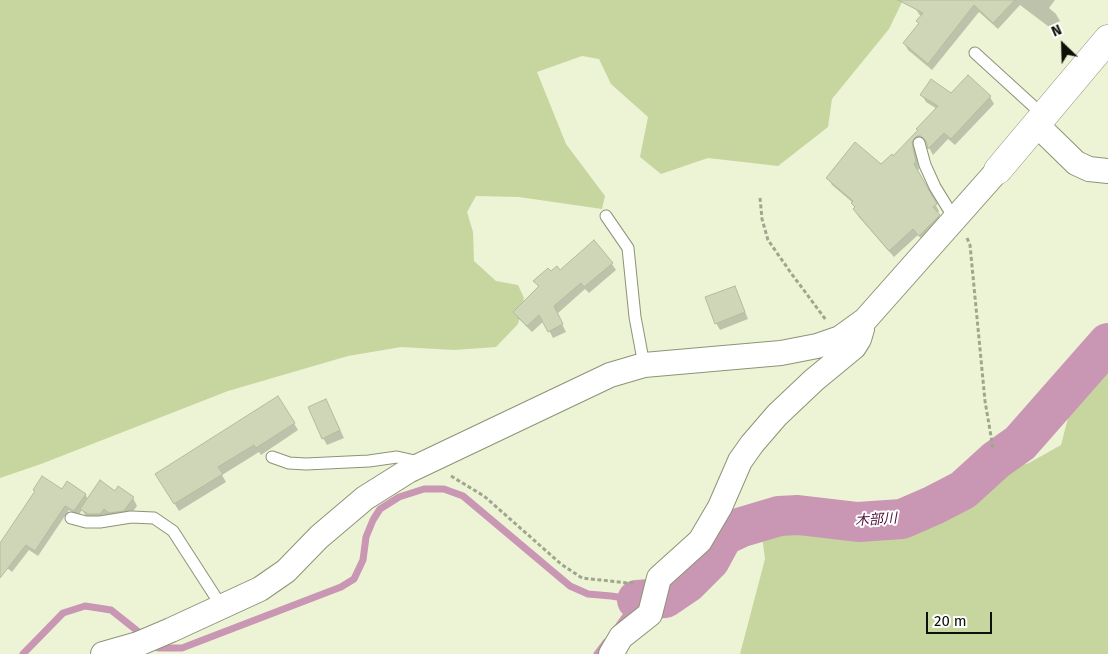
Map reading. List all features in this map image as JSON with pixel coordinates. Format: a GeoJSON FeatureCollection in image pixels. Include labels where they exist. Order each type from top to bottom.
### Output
{"type":"FeatureCollection","features":[{"type":"Feature","properties":{"kind":"street"},"geometry":{"type":"LineString","coordinates":[[103,654],[137,650],[266,585],[286,570],[319,537],[365,498],[408,471],[610,375],[644,365],[782,353],[817,346],[840,338],[865,320],[998,170],[1108,39]]}},
{"type":"Feature","properties":{"kind":"street"},"geometry":{"type":"LineString","coordinates":[[1040,120],[1076,163],[1089,169],[1108,171]]}},
{"type":"Feature","properties":{"kind":"street"},"geometry":{"type":"LineString","coordinates":[[611,654],[621,637],[650,614],[659,578],[700,541],[720,507],[740,461],[752,444],[777,415],[814,380],[854,347],[859,339],[865,320]]}},
{"type":"Feature","properties":{"kind":"lane"},"geometry":{"type":"LineString","coordinates":[[975,53],[1040,120]]}},
{"type":"Feature","properties":{"kind":"lane"},"geometry":{"type":"LineString","coordinates":[[919,143],[925,165],[935,187],[954,218]]}},
{"type":"Feature","properties":{"kind":"lane"},"geometry":{"type":"LineString","coordinates":[[606,216],[628,248],[635,317],[644,365]]}},
{"type":"Feature","properties":{"kind":"lane"},"geometry":{"type":"LineString","coordinates":[[272,457],[289,463],[306,464],[369,461],[397,457],[424,464]]}},
{"type":"Feature","properties":{"kind":"lane"},"geometry":{"type":"LineString","coordinates":[[71,518],[86,522],[100,522],[131,516],[154,518],[173,531],[222,607]]}},
{"type":"Feature","properties":{"kind":"path"},"geometry":{"type":"LineString","coordinates":[[760,198],[762,219],[768,240],[840,338]]}},
{"type":"Feature","properties":{"kind":"path"},"geometry":{"type":"LineString","coordinates":[[954,218],[964,231],[970,245],[985,401],[993,448]]}},
{"type":"Feature","properties":{"kind":"path"},"geometry":{"type":"LineString","coordinates":[[424,464],[459,480],[484,496],[561,564],[582,578],[628,583],[659,578]]}},
{"type":"Feature","properties":{"kind":"green space"},"geometry":{"type":"Polygon","coordinates":[[[0,0],[903,0],[889,29],[832,99],[828,127],[778,166],[708,158],[661,174],[640,157],[648,117],[611,84],[599,59],[582,56],[537,72],[566,144],[605,196],[602,209],[519,197],[476,196],[467,212],[473,232],[474,261],[496,281],[518,285],[524,298],[518,324],[496,347],[454,350],[401,347],[348,356],[228,391],[41,464],[0,478],[0,0]]]}},
{"type":"Feature","properties":{"kind":"green space"},"geometry":{"type":"Polygon","coordinates":[[[1108,349],[1108,654],[740,654],[765,559],[762,536],[800,521],[840,515],[887,519],[947,504],[985,477],[1029,463],[1061,445],[1077,384],[1108,349]]]}},
{"type":"Feature","properties":{"kind":"building"},"geometry":{"type":"Polygon","coordinates":[[[898,0],[1015,0],[993,23],[974,5],[928,64],[903,43],[919,23],[916,21],[923,13],[898,0]]]}},
{"type":"Feature","properties":{"kind":"building"},"geometry":{"type":"Polygon","coordinates":[[[968,75],[991,96],[951,139],[944,133],[928,149],[926,141],[921,136],[917,136],[912,142],[916,162],[914,164],[937,204],[933,207],[940,215],[919,236],[913,229],[889,251],[853,209],[855,207],[851,203],[853,201],[826,178],[855,142],[881,164],[892,154],[893,156],[938,106],[920,95],[931,79],[951,93],[968,75]]]}},
{"type":"Feature","properties":{"kind":"building"},"geometry":{"type":"Polygon","coordinates":[[[594,240],[613,263],[584,287],[581,283],[554,306],[563,324],[548,332],[539,315],[527,326],[513,312],[539,286],[533,281],[548,268],[551,271],[557,266],[560,270],[594,240]]]}},
{"type":"Feature","properties":{"kind":"building"},"geometry":{"type":"Polygon","coordinates":[[[735,286],[745,312],[715,324],[705,297],[735,286]]]}},
{"type":"Feature","properties":{"kind":"building"},"geometry":{"type":"Polygon","coordinates":[[[278,396],[295,423],[256,448],[254,445],[218,467],[223,474],[174,504],[155,474],[278,396]]]}},
{"type":"Feature","properties":{"kind":"building"},"geometry":{"type":"Polygon","coordinates":[[[326,399],[340,430],[322,439],[308,407],[326,399]]]}},
{"type":"Feature","properties":{"kind":"building"},"geometry":{"type":"Polygon","coordinates":[[[42,476],[62,489],[67,481],[86,494],[74,511],[65,506],[35,551],[26,545],[0,578],[0,543],[35,491],[33,490],[42,476]]]}},
{"type":"Feature","properties":{"kind":"building"},"geometry":{"type":"Polygon","coordinates":[[[100,480],[115,491],[118,486],[134,497],[124,511],[109,513],[104,509],[100,514],[88,514],[80,509],[100,480]]]}},
{"type":"Feature","properties":{"kind":"waterway","name":"木部川"},"geometry":{"type":"LineString","coordinates":[[637,600],[665,598],[687,583],[710,560],[723,536],[742,527],[779,516],[798,515],[858,522],[902,519],[963,490],[996,460],[1020,443],[1108,343]]}},
{"type":"Feature","properties":{"kind":"waterway"},"geometry":{"type":"LineString","coordinates":[[153,644],[158,648],[182,648],[341,587],[354,579],[363,560],[366,537],[380,509],[399,497],[424,489],[444,489],[463,496],[570,586],[588,594],[637,600],[617,628]]}},
{"type":"Feature","properties":{"kind":"waterway"},"geometry":{"type":"LineString","coordinates":[[23,654],[63,613],[85,606],[111,610],[145,637]]}},
{"type":"Feature","properties":{"kind":"waterway"},"geometry":{"type":"LineString","coordinates":[[597,654],[606,642]]}}]}
